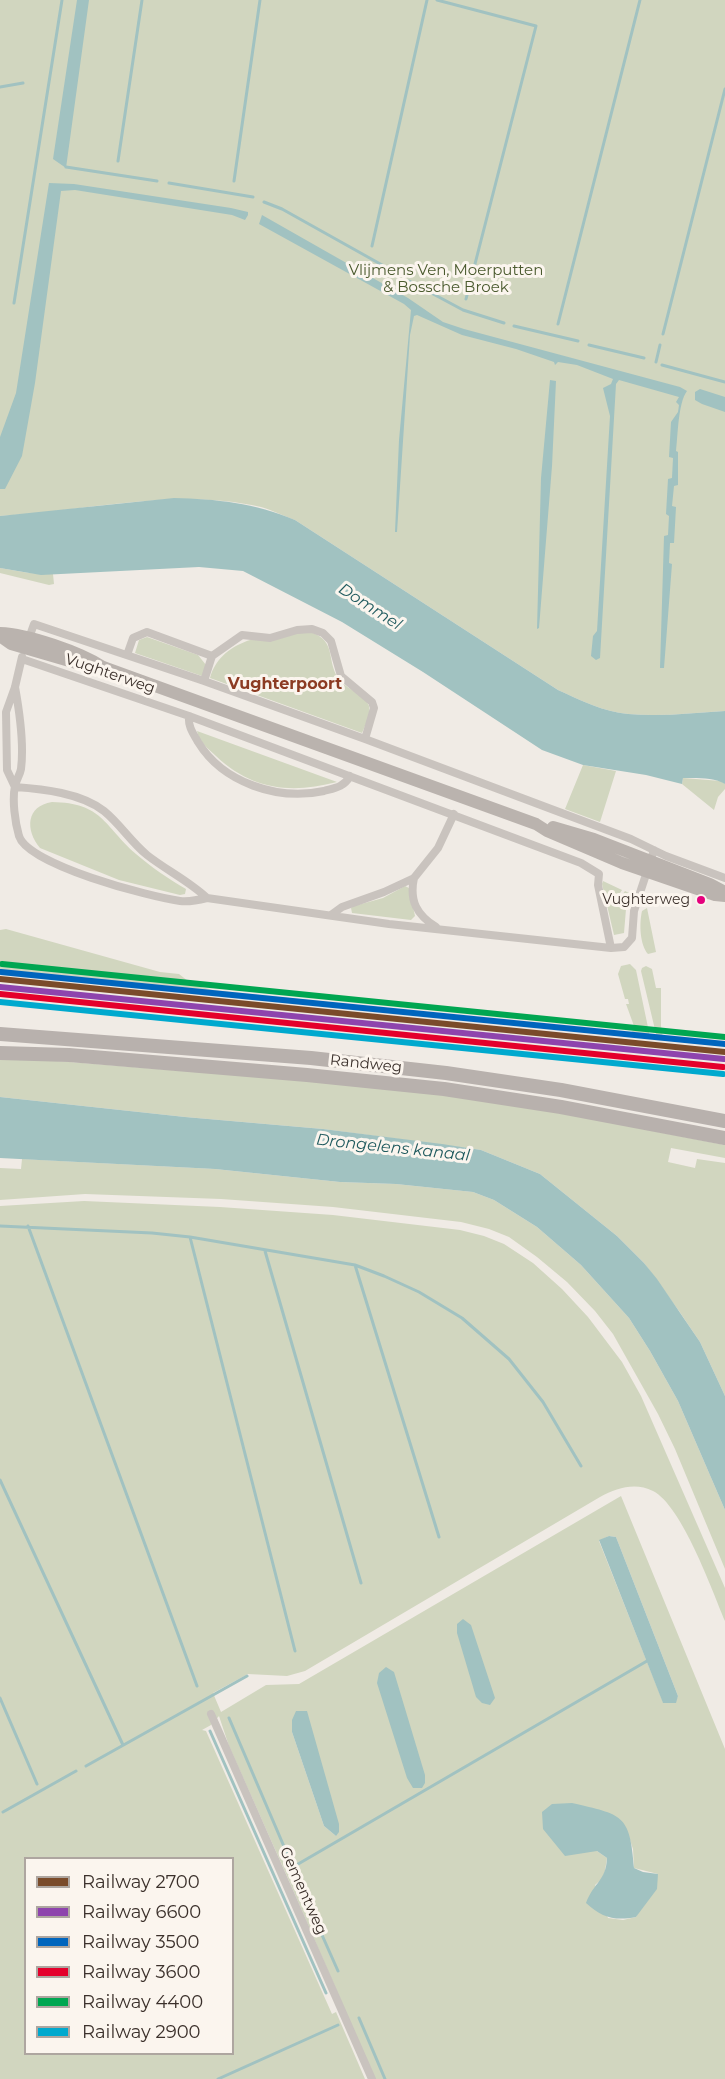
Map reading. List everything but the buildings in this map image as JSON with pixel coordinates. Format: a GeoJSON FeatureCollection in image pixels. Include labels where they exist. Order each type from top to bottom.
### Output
{"type":"FeatureCollection","features":[{"type":"Feature","properties":{"kind":"main road","name":"Vughterweg"},"geometry":{"type":"LineString","coordinates":[[0,634],[11,644],[71,657],[94,668],[103,668],[536,824],[598,854],[651,861],[715,895],[725,894]]}},
{"type":"Feature","properties":{"kind":"main road","name":"Randweg"},"geometry":{"type":"LineString","coordinates":[[0,1034],[254,1054],[446,1073],[561,1090],[725,1121]]}},
{"type":"Feature","properties":{"kind":"main road","name":"Randweg"},"geometry":{"type":"LineString","coordinates":[[0,1053],[69,1055],[444,1089],[561,1107],[725,1138]]}},
{"type":"Feature","properties":{"kind":"street","name":"Vughterweg"},"geometry":{"type":"LineString","coordinates":[[610,948],[598,885],[599,874],[568,857],[189,717],[25,648],[34,624],[204,681],[365,740],[651,861]]}},
{"type":"Feature","properties":{"kind":"street"},"geometry":{"type":"LineString","coordinates":[[204,681],[212,656],[242,635],[270,638],[312,628],[323,633],[331,641],[341,676],[372,702],[374,708],[365,740]]}},
{"type":"Feature","properties":{"kind":"street","name":"Vughterweg"},"geometry":{"type":"LineString","coordinates":[[127,655],[133,638],[147,632],[212,656]]}},
{"type":"Feature","properties":{"kind":"street"},"geometry":{"type":"LineString","coordinates":[[71,657],[78,639]]}},
{"type":"Feature","properties":{"kind":"street"},"geometry":{"type":"LineString","coordinates":[[25,648],[6,712],[7,770],[15,787],[18,832],[26,847],[36,854],[84,874],[141,893],[183,902],[207,898],[389,924],[610,948],[624,947],[632,938],[634,911],[651,861],[725,878]]}},
{"type":"Feature","properties":{"kind":"street"},"geometry":{"type":"LineString","coordinates":[[15,687],[19,711],[21,769],[15,787]]}},
{"type":"Feature","properties":{"kind":"street"},"geometry":{"type":"LineString","coordinates":[[189,717],[190,728],[201,747],[218,765],[261,789],[295,794],[316,793],[341,787],[350,776]]}},
{"type":"Feature","properties":{"kind":"street"},"geometry":{"type":"LineString","coordinates":[[15,787],[37,788],[63,794],[97,807],[140,850],[207,898]]}},
{"type":"Feature","properties":{"kind":"street"},"geometry":{"type":"LineString","coordinates":[[331,915],[342,907],[414,878],[438,848],[454,814]]}},
{"type":"Feature","properties":{"kind":"street"},"geometry":{"type":"LineString","coordinates":[[414,878],[413,894],[422,919],[439,929]]}},
{"type":"Feature","properties":{"kind":"street","name":"Gementweg"},"geometry":{"type":"LineString","coordinates":[[211,1714],[372,2079]]}},
{"type":"Feature","properties":{"kind":"green space","name":"Vlijmens Ven, Moerputten & Bossche Broek"},"geometry":{"type":"Polygon","coordinates":[[[0,0],[725,0],[725,711],[664,715],[628,714],[601,708],[575,698],[558,690],[295,520],[261,507],[229,501],[164,500],[0,516],[0,0]]]}},
{"type":"Feature","properties":{"kind":"green space"},"geometry":{"type":"Polygon","coordinates":[[[0,568],[53,574],[54,584],[49,585],[0,573],[0,568]]]}},
{"type":"Feature","properties":{"kind":"green space"},"geometry":{"type":"Polygon","coordinates":[[[311,632],[319,636],[328,646],[334,671],[341,682],[367,702],[369,713],[362,733],[210,678],[216,664],[237,645],[266,636],[311,632]]]}},
{"type":"Feature","properties":{"kind":"green space"},"geometry":{"type":"Polygon","coordinates":[[[147,637],[198,655],[206,665],[202,676],[135,653],[139,640],[147,637]]]}},
{"type":"Feature","properties":{"kind":"green space"},"geometry":{"type":"Polygon","coordinates":[[[197,731],[337,782],[304,788],[288,788],[258,782],[244,776],[216,756],[207,748],[197,731]]]}},
{"type":"Feature","properties":{"kind":"green space"},"geometry":{"type":"Polygon","coordinates":[[[583,765],[616,771],[600,822],[565,809],[583,765]]]}},
{"type":"Feature","properties":{"kind":"green space"},"geometry":{"type":"Polygon","coordinates":[[[683,778],[721,781],[725,784],[725,789],[718,797],[714,810],[682,784],[683,778]]]}},
{"type":"Feature","properties":{"kind":"green space"},"geometry":{"type":"Polygon","coordinates":[[[52,802],[69,803],[92,811],[142,859],[186,889],[185,894],[180,895],[119,880],[40,848],[32,834],[31,820],[37,808],[52,802]]]}},
{"type":"Feature","properties":{"kind":"green space"},"geometry":{"type":"Polygon","coordinates":[[[603,881],[622,890],[620,893],[622,895],[625,891],[631,894],[626,909],[624,933],[614,935],[603,881]]]}},
{"type":"Feature","properties":{"kind":"green space"},"geometry":{"type":"Polygon","coordinates":[[[405,886],[409,888],[415,916],[411,920],[352,913],[351,908],[354,906],[383,898],[405,886]]]}},
{"type":"Feature","properties":{"kind":"green space"},"geometry":{"type":"Polygon","coordinates":[[[647,908],[656,952],[648,954],[643,945],[640,928],[642,911],[647,908]]]}},
{"type":"Feature","properties":{"kind":"green space"},"geometry":{"type":"Polygon","coordinates":[[[6,929],[160,972],[179,974],[193,985],[213,990],[630,1033],[635,1029],[626,1004],[629,1004],[628,999],[625,999],[618,974],[621,966],[630,964],[636,970],[650,1037],[0,971],[0,930],[6,929]]]}},
{"type":"Feature","properties":{"kind":"green space"},"geometry":{"type":"Polygon","coordinates":[[[646,966],[652,969],[656,988],[661,988],[663,1038],[657,1038],[641,971],[646,966]]]}},
{"type":"Feature","properties":{"kind":"green space"},"geometry":{"type":"Polygon","coordinates":[[[0,1059],[32,1059],[298,1080],[457,1097],[591,1119],[725,1145],[725,1158],[671,1148],[668,1162],[695,1168],[697,1159],[725,1163],[725,1396],[700,1342],[644,1263],[617,1236],[540,1174],[481,1150],[323,1129],[0,1097],[0,1059]]]}},
{"type":"Feature","properties":{"kind":"green space"},"geometry":{"type":"Polygon","coordinates":[[[22,1159],[215,1169],[340,1182],[396,1184],[473,1192],[494,1200],[537,1227],[581,1265],[629,1318],[650,1351],[678,1401],[725,1510],[725,1569],[675,1449],[613,1334],[567,1282],[509,1237],[461,1222],[333,1207],[221,1199],[85,1194],[0,1200],[0,1168],[21,1169],[22,1159]]]}},
{"type":"Feature","properties":{"kind":"green space"},"geometry":{"type":"Polygon","coordinates":[[[84,1201],[333,1215],[460,1230],[504,1244],[533,1263],[562,1289],[588,1317],[622,1362],[641,1396],[725,1588],[725,1621],[695,1550],[675,1513],[653,1491],[640,1487],[626,1487],[600,1497],[305,1671],[287,1676],[248,1674],[213,1693],[221,1712],[266,1685],[299,1684],[621,1496],[725,1749],[725,2079],[375,2079],[229,1746],[219,1716],[211,1725],[202,1730],[206,1731],[332,2014],[336,2012],[365,2079],[0,2079],[0,1206],[84,1201]],[[609,1536],[599,1541],[663,1702],[675,1703],[678,1696],[616,1537],[609,1536]],[[292,1720],[292,1732],[324,1826],[336,1836],[292,1720]],[[630,1840],[597,1851],[607,1858],[604,1877],[595,1885],[608,1918],[623,1920],[636,1917],[658,1874],[634,1868],[630,1840]]]}},
{"type":"Feature","properties":{"kind":"water"},"geometry":{"type":"Polygon","coordinates":[[[77,0],[89,0],[66,168],[53,159],[77,0]]]}},
{"type":"Feature","properties":{"kind":"water"},"geometry":{"type":"Polygon","coordinates":[[[49,183],[74,184],[231,208],[248,212],[248,215],[245,220],[232,215],[75,190],[61,191],[35,383],[22,456],[5,489],[0,489],[0,437],[16,393],[49,183]]]}},
{"type":"Feature","properties":{"kind":"water"},"geometry":{"type":"Polygon","coordinates":[[[262,215],[408,298],[443,322],[680,387],[687,391],[680,411],[676,451],[678,452],[678,485],[674,486],[672,506],[676,507],[674,543],[670,543],[669,563],[672,564],[664,668],[660,668],[664,536],[668,535],[669,516],[666,514],[668,479],[672,478],[673,458],[669,457],[671,422],[678,412],[679,405],[676,402],[679,397],[619,380],[616,384],[600,658],[596,660],[591,656],[593,636],[597,631],[610,416],[603,388],[611,384],[613,379],[577,365],[558,362],[555,365],[554,362],[462,335],[417,315],[414,316],[410,335],[397,532],[395,532],[399,440],[411,310],[259,224],[262,215]]]}},
{"type":"Feature","properties":{"kind":"water"},"geometry":{"type":"Polygon","coordinates":[[[550,380],[556,381],[552,466],[539,628],[537,629],[541,478],[550,380]]]}},
{"type":"Feature","properties":{"kind":"water"},"geometry":{"type":"Polygon","coordinates":[[[700,389],[725,397],[725,412],[695,400],[695,392],[700,389]]]}},
{"type":"Feature","properties":{"kind":"water","name":"Dommel"},"geometry":{"type":"Polygon","coordinates":[[[174,498],[235,503],[295,520],[558,690],[592,705],[619,713],[640,715],[725,711],[725,784],[710,779],[683,778],[682,784],[646,775],[583,765],[542,750],[342,622],[243,571],[199,567],[41,575],[0,568],[0,516],[174,498]]]}},
{"type":"Feature","properties":{"kind":"water","name":"Drongelens kanaal"},"geometry":{"type":"Polygon","coordinates":[[[0,1097],[323,1129],[442,1144],[481,1150],[540,1174],[617,1236],[644,1263],[700,1342],[725,1396],[725,1510],[678,1401],[629,1318],[581,1265],[537,1227],[494,1200],[473,1192],[396,1184],[340,1182],[215,1169],[0,1158],[0,1097]]]}},
{"type":"Feature","properties":{"kind":"water"},"geometry":{"type":"Polygon","coordinates":[[[609,1536],[616,1537],[678,1696],[676,1703],[663,1703],[599,1540],[609,1536]]]}},
{"type":"Feature","properties":{"kind":"water"},"geometry":{"type":"Polygon","coordinates":[[[463,1619],[471,1625],[495,1698],[490,1705],[482,1703],[476,1697],[457,1633],[457,1624],[463,1619]]]}},
{"type":"Feature","properties":{"kind":"water"},"geometry":{"type":"Polygon","coordinates":[[[386,1667],[394,1672],[425,1775],[422,1788],[413,1788],[407,1778],[377,1683],[379,1673],[386,1667]]]}},
{"type":"Feature","properties":{"kind":"water"},"geometry":{"type":"Polygon","coordinates":[[[296,1711],[307,1711],[339,1824],[339,1832],[336,1836],[324,1826],[292,1732],[292,1720],[296,1711]]]}},
{"type":"Feature","properties":{"kind":"water"},"geometry":{"type":"Polygon","coordinates":[[[572,1803],[602,1810],[620,1819],[630,1836],[634,1868],[658,1874],[657,1889],[636,1917],[622,1919],[609,1917],[586,1903],[602,1877],[607,1858],[597,1851],[565,1856],[543,1829],[542,1812],[552,1804],[572,1803]]]}},
{"type":"Feature","properties":{"kind":"waterway"},"geometry":{"type":"LineString","coordinates":[[14,303],[62,0]]}},
{"type":"Feature","properties":{"kind":"waterway"},"geometry":{"type":"LineString","coordinates":[[118,161],[142,0]]}},
{"type":"Feature","properties":{"kind":"waterway"},"geometry":{"type":"LineString","coordinates":[[234,181],[260,0]]}},
{"type":"Feature","properties":{"kind":"waterway"},"geometry":{"type":"LineString","coordinates":[[372,246],[427,0]]}},
{"type":"Feature","properties":{"kind":"waterway"},"geometry":{"type":"LineString","coordinates":[[437,0],[536,26],[466,299]]}},
{"type":"Feature","properties":{"kind":"waterway"},"geometry":{"type":"LineString","coordinates":[[558,324],[640,0]]}},
{"type":"Feature","properties":{"kind":"waterway"},"geometry":{"type":"LineString","coordinates":[[0,87],[23,83]]}},
{"type":"Feature","properties":{"kind":"waterway"},"geometry":{"type":"LineString","coordinates":[[663,334],[725,89]]}},
{"type":"Feature","properties":{"kind":"waterway"},"geometry":{"type":"LineString","coordinates":[[66,167],[157,181]]}},
{"type":"Feature","properties":{"kind":"waterway"},"geometry":{"type":"LineString","coordinates":[[169,183],[253,197]]}},
{"type":"Feature","properties":{"kind":"waterway"},"geometry":{"type":"LineString","coordinates":[[264,202],[282,209],[400,275]]}},
{"type":"Feature","properties":{"kind":"waterway"},"geometry":{"type":"LineString","coordinates":[[409,281],[463,310],[504,323]]}},
{"type":"Feature","properties":{"kind":"waterway"},"geometry":{"type":"LineString","coordinates":[[514,326],[578,341]]}},
{"type":"Feature","properties":{"kind":"waterway"},"geometry":{"type":"LineString","coordinates":[[589,345],[644,358]]}},
{"type":"Feature","properties":{"kind":"waterway"},"geometry":{"type":"LineString","coordinates":[[656,362],[660,345]]}},
{"type":"Feature","properties":{"kind":"waterway"},"geometry":{"type":"LineString","coordinates":[[662,365],[725,382]]}},
{"type":"Feature","properties":{"kind":"waterway"},"geometry":{"type":"LineString","coordinates":[[0,1226],[190,1237],[355,1265],[384,1276],[419,1292],[462,1318],[509,1359],[543,1402],[581,1466]]}},
{"type":"Feature","properties":{"kind":"waterway"},"geometry":{"type":"LineString","coordinates":[[28,1226],[197,1686]]}},
{"type":"Feature","properties":{"kind":"waterway"},"geometry":{"type":"LineString","coordinates":[[190,1237],[295,1651]]}},
{"type":"Feature","properties":{"kind":"waterway"},"geometry":{"type":"LineString","coordinates":[[265,1251],[361,1583]]}},
{"type":"Feature","properties":{"kind":"waterway"},"geometry":{"type":"LineString","coordinates":[[355,1265],[439,1537]]}},
{"type":"Feature","properties":{"kind":"waterway"},"geometry":{"type":"LineString","coordinates":[[0,1480],[123,1745]]}},
{"type":"Feature","properties":{"kind":"waterway"},"geometry":{"type":"LineString","coordinates":[[293,1867],[647,1661]]}},
{"type":"Feature","properties":{"kind":"waterway"},"geometry":{"type":"LineString","coordinates":[[86,1766],[247,1676]]}},
{"type":"Feature","properties":{"kind":"waterway"},"geometry":{"type":"LineString","coordinates":[[0,1698],[37,1784]]}},
{"type":"Feature","properties":{"kind":"waterway"},"geometry":{"type":"LineString","coordinates":[[229,1718],[315,1919]]}},
{"type":"Feature","properties":{"kind":"waterway"},"geometry":{"type":"LineString","coordinates":[[210,1731],[326,1993]]}},
{"type":"Feature","properties":{"kind":"waterway"},"geometry":{"type":"LineString","coordinates":[[3,1812],[76,1771]]}},
{"type":"Feature","properties":{"kind":"waterway"},"geometry":{"type":"LineString","coordinates":[[322,1935],[338,1971]]}},
{"type":"Feature","properties":{"kind":"waterway"},"geometry":{"type":"LineString","coordinates":[[359,2018],[385,2079]]}},
{"type":"Feature","properties":{"kind":"waterway"},"geometry":{"type":"LineString","coordinates":[[218,2079],[338,2025]]}},
{"type":"Feature","properties":{"kind":"rail line","name":"4400"},"geometry":{"type":"LineString","coordinates":[[2,964],[725,1037]]}},
{"type":"Feature","properties":{"kind":"rail line","name":"3500"},"geometry":{"type":"LineString","coordinates":[[1,972],[725,1044]]}},
{"type":"Feature","properties":{"kind":"rail line","name":"2700"},"geometry":{"type":"LineString","coordinates":[[0,979],[725,1052]]}},
{"type":"Feature","properties":{"kind":"rail line","name":"6600"},"geometry":{"type":"LineString","coordinates":[[0,987],[724,1059]]}},
{"type":"Feature","properties":{"kind":"rail line","name":"3600"},"geometry":{"type":"LineString","coordinates":[[0,994],[723,1067]]}},
{"type":"Feature","properties":{"kind":"rail line","name":"2900"},"geometry":{"type":"LineString","coordinates":[[0,1002],[723,1074]]}},
{"type":"Feature","properties":{"kind":"place","name":"Vughterweg"},"geometry":{"type":"Point","coordinates":[701,900]}},
{"type":"Feature","properties":{"kind":"district","name":"Vughterpoort"},"geometry":{"type":"Point","coordinates":[285,684]}}]}
